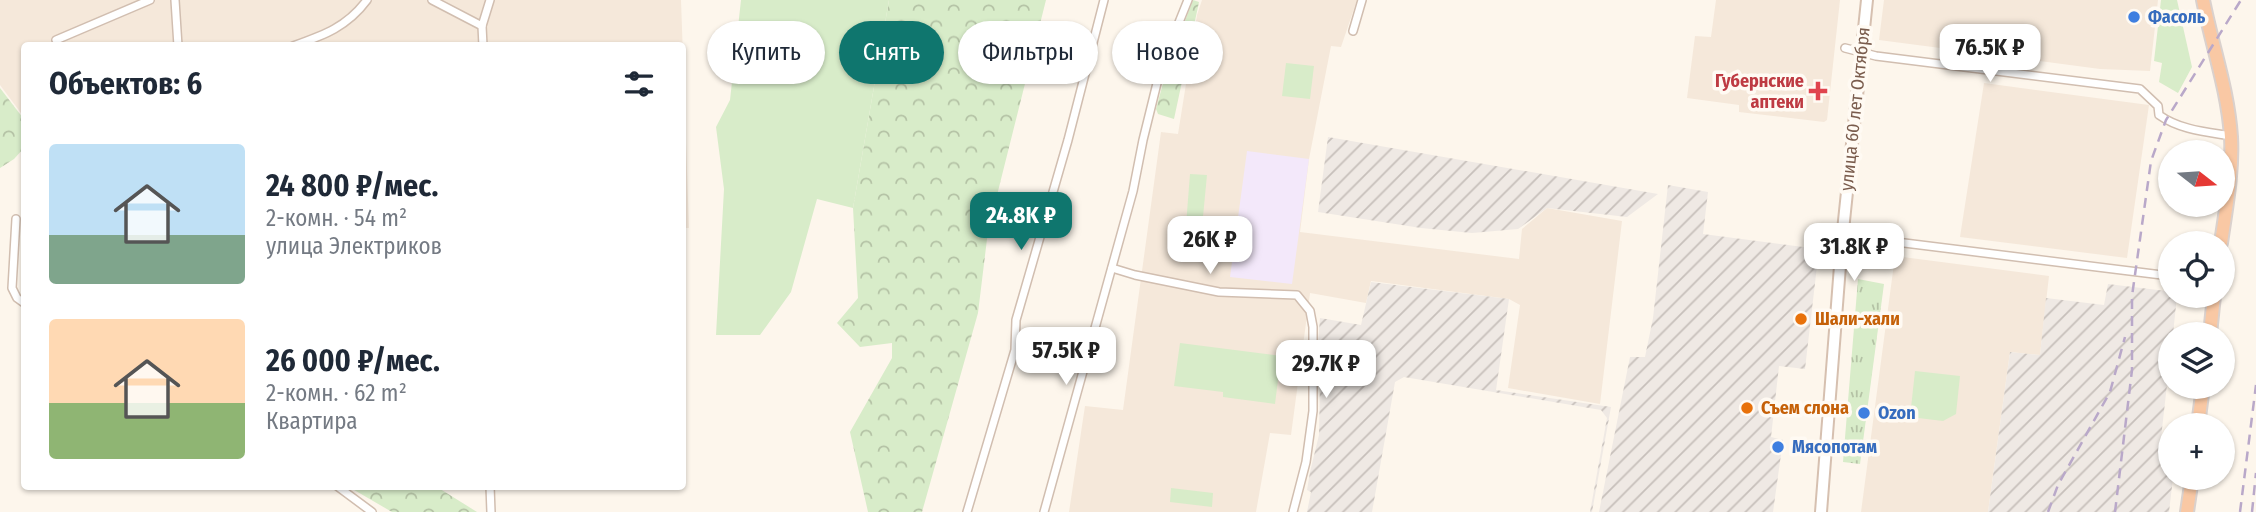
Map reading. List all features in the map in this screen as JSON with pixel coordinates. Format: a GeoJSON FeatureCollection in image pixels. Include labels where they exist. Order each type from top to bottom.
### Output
{"type":"FeatureCollection","features":[{"type":"Feature","properties":{"kind":"highway"},"geometry":{"type":"LineString","coordinates":[[2203,0],[2225,94],[2231,136],[2231,164],[2223,231]]}},
{"type":"Feature","properties":{"kind":"highway"},"geometry":{"type":"LineString","coordinates":[[2187,512],[2190,490]]}},
{"type":"Feature","properties":{"kind":"main road","name":"улица 60 лет Октября"},"geometry":{"type":"LineString","coordinates":[[1821,512],[1842,240],[1867,0]]}},
{"type":"Feature","properties":{"kind":"street"},"geometry":{"type":"LineString","coordinates":[[56,40],[148,0]]}},
{"type":"Feature","properties":{"kind":"street"},"geometry":{"type":"LineString","coordinates":[[175,0],[178,42]]}},
{"type":"Feature","properties":{"kind":"street"},"geometry":{"type":"LineString","coordinates":[[303,42],[354,18],[367,0]]}},
{"type":"Feature","properties":{"kind":"street"},"geometry":{"type":"LineString","coordinates":[[432,0],[482,26]]}},
{"type":"Feature","properties":{"kind":"street"},"geometry":{"type":"LineString","coordinates":[[483,42],[482,26],[491,0]]}},
{"type":"Feature","properties":{"kind":"street"},"geometry":{"type":"LineString","coordinates":[[967,512],[1015,350],[1016,320],[1068,139],[1104,0]]}},
{"type":"Feature","properties":{"kind":"street"},"geometry":{"type":"LineString","coordinates":[[1044,512],[1133,191],[1161,67],[1188,0]]}},
{"type":"Feature","properties":{"kind":"street"},"geometry":{"type":"LineString","coordinates":[[1353,31],[1362,0]]}},
{"type":"Feature","properties":{"kind":"street"},"geometry":{"type":"LineString","coordinates":[[1844,48],[2140,89],[2158,106],[2159,115],[2166,120],[2181,127],[2231,136]]}},
{"type":"Feature","properties":{"kind":"street"},"geometry":{"type":"LineString","coordinates":[[16,219],[12,288],[16,298],[21,301]]}},
{"type":"Feature","properties":{"kind":"street"},"geometry":{"type":"LineString","coordinates":[[1842,240],[1856,237],[2158,275]]}},
{"type":"Feature","properties":{"kind":"street"},"geometry":{"type":"LineString","coordinates":[[1112,268],[1219,292],[1300,296],[1310,311],[1312,327],[1312,411],[1306,462],[1293,512]]}},
{"type":"Feature","properties":{"kind":"street"},"geometry":{"type":"LineString","coordinates":[[342,490],[372,512]]}},
{"type":"Feature","properties":{"kind":"street"},"geometry":{"type":"LineString","coordinates":[[490,490],[491,512]]}},
{"type":"Feature","properties":{"kind":"shaded area"},"geometry":{"type":"Polygon","coordinates":[[[0,0],[681,0],[682,42],[21,42],[21,113],[0,85],[0,0]]]}},
{"type":"Feature","properties":{"kind":"shaded area"},"geometry":{"type":"Polygon","coordinates":[[[1202,0],[1357,0],[1341,47],[1331,46],[1309,159],[1300,232],[1519,259],[1522,229],[1547,208],[1622,221],[1600,404],[1508,388],[1520,305],[1509,299],[1371,281],[1366,303],[1310,293],[1291,435],[1270,433],[1256,512],[1069,512],[1085,406],[1123,410],[1161,132],[1178,134],[1186,84],[1223,84],[1223,21],[1196,21],[1202,0]]]}},
{"type":"Feature","properties":{"kind":"shaded area"},"geometry":{"type":"Polygon","coordinates":[[[1716,0],[1840,0],[1827,120],[1824,122],[1739,112],[1739,105],[1687,98],[1695,36],[1711,37],[1716,0]]]}},
{"type":"Feature","properties":{"kind":"shaded area"},"geometry":{"type":"Polygon","coordinates":[[[1884,0],[2158,0],[2150,71],[2100,69],[1879,40],[1884,0]]]}},
{"type":"Feature","properties":{"kind":"shaded area"},"geometry":{"type":"Polygon","coordinates":[[[1984,83],[2149,105],[2127,258],[1960,237],[1984,83]]]}},
{"type":"Feature","properties":{"kind":"shaded area"},"geometry":{"type":"Polygon","coordinates":[[[1328,137],[1658,194],[1627,217],[1547,208],[1518,229],[1472,233],[1318,212],[1328,137]]]}},
{"type":"Feature","properties":{"kind":"shaded area"},"geometry":{"type":"Polygon","coordinates":[[[686,142],[689,228],[686,228],[686,142]]]}},
{"type":"Feature","properties":{"kind":"shaded area"},"geometry":{"type":"Polygon","coordinates":[[[1247,151],[1309,159],[1292,284],[1230,277],[1247,151]]]}},
{"type":"Feature","properties":{"kind":"shaded area"},"geometry":{"type":"Polygon","coordinates":[[[1668,185],[1708,192],[1703,234],[1819,249],[1805,369],[1779,366],[1771,437],[1783,440],[1773,512],[1599,512],[1630,357],[1645,357],[1653,318],[1668,185]]]}},
{"type":"Feature","properties":{"kind":"shaded area"},"geometry":{"type":"Polygon","coordinates":[[[1895,256],[2049,276],[2040,355],[2010,352],[1988,512],[1861,512],[1895,256]]]}},
{"type":"Feature","properties":{"kind":"shaded area"},"geometry":{"type":"Polygon","coordinates":[[[1371,282],[1509,299],[1496,390],[1611,407],[1592,512],[1607,418],[1601,410],[1404,377],[1395,382],[1372,512],[1307,512],[1311,492],[1307,490],[1319,435],[1320,381],[1324,381],[1327,358],[1317,356],[1320,318],[1361,325],[1371,282]]]}},
{"type":"Feature","properties":{"kind":"shaded area"},"geometry":{"type":"Polygon","coordinates":[[[2108,284],[2158,290],[2158,308],[2176,308],[2174,322],[2158,322],[2158,399],[2165,399],[2164,413],[2158,413],[2158,490],[2172,490],[2169,512],[1988,512],[2010,352],[2040,355],[2046,298],[2104,305],[2108,284]]]}},
{"type":"Feature","properties":{"kind":"green space"},"geometry":{"type":"Polygon","coordinates":[[[741,0],[889,0],[885,21],[839,21],[839,84],[874,84],[853,208],[817,199],[791,292],[760,335],[716,335],[724,189],[716,127],[730,100],[732,84],[825,84],[825,21],[739,21],[741,0]]]}},
{"type":"Feature","properties":{"kind":"green space"},"geometry":{"type":"Polygon","coordinates":[[[889,0],[1046,0],[1041,21],[958,21],[958,84],[1025,84],[988,231],[978,313],[922,512],[868,512],[850,432],[892,358],[892,343],[860,347],[837,323],[858,298],[853,208],[874,84],[944,84],[944,21],[885,21],[889,0]]]}},
{"type":"Feature","properties":{"kind":"green space"},"geometry":{"type":"Polygon","coordinates":[[[1193,0],[1199,2],[1195,21],[1185,21],[1193,0]]]}},
{"type":"Feature","properties":{"kind":"green space"},"geometry":{"type":"Polygon","coordinates":[[[2161,0],[2177,0],[2192,67],[2178,93],[2159,82],[2162,63],[2154,61],[2161,0]]]}},
{"type":"Feature","properties":{"kind":"green space"},"geometry":{"type":"Polygon","coordinates":[[[1286,63],[1314,66],[1310,99],[1282,96],[1286,63]]]}},
{"type":"Feature","properties":{"kind":"green space"},"geometry":{"type":"Polygon","coordinates":[[[1163,84],[1181,84],[1174,119],[1158,114],[1156,109],[1163,84]]]}},
{"type":"Feature","properties":{"kind":"green space"},"geometry":{"type":"Polygon","coordinates":[[[0,88],[21,115],[21,151],[0,168],[0,88]]]}},
{"type":"Feature","properties":{"kind":"green space"},"geometry":{"type":"Polygon","coordinates":[[[1190,174],[1207,175],[1202,227],[1186,225],[1190,174]]]}},
{"type":"Feature","properties":{"kind":"green space"},"geometry":{"type":"Polygon","coordinates":[[[1858,279],[1884,284],[1860,464],[1843,462],[1858,279]]]}},
{"type":"Feature","properties":{"kind":"green space"},"geometry":{"type":"Polygon","coordinates":[[[1180,343],[1281,356],[1275,404],[1223,397],[1223,392],[1174,386],[1180,343]]]}},
{"type":"Feature","properties":{"kind":"green space"},"geometry":{"type":"Polygon","coordinates":[[[1915,371],[1960,376],[1956,414],[1943,421],[1910,417],[1915,371]]]}},
{"type":"Feature","properties":{"kind":"green space"},"geometry":{"type":"Polygon","coordinates":[[[1171,488],[1213,493],[1212,507],[1170,502],[1171,488]]]}},
{"type":"Feature","properties":{"kind":"green space"},"geometry":{"type":"Polygon","coordinates":[[[354,490],[442,490],[477,512],[392,512],[354,490]]]}},
{"type":"Feature","properties":{"kind":"railway"},"geometry":{"type":"LineString","coordinates":[[2115,512],[2132,370],[2132,296],[2151,161],[2166,120],[2241,0]]}},
{"type":"Feature","properties":{"kind":"railway"},"geometry":{"type":"LineString","coordinates":[[2048,512],[2058,485],[2110,392],[2125,337]]}},
{"type":"Feature","properties":{"kind":"railway"},"geometry":{"type":"LineString","coordinates":[[2240,512],[2256,385]]}},
{"type":"Feature","properties":{"kind":"railway"},"geometry":{"type":"LineString","coordinates":[[2252,512],[2256,473]]}},
{"type":"Feature","properties":{"kind":"place","name":"Фасоль"},"geometry":{"type":"Point","coordinates":[2134,17]}},
{"type":"Feature","properties":{"kind":"place","name":"Губернские аптеки"},"geometry":{"type":"Point","coordinates":[1818,91]}},
{"type":"Feature","properties":{"kind":"place","name":"Шали-хали"},"geometry":{"type":"Point","coordinates":[1801,319]}},
{"type":"Feature","properties":{"kind":"place","name":"Съем слона"},"geometry":{"type":"Point","coordinates":[1747,408]}},
{"type":"Feature","properties":{"kind":"place","name":"Ozon"},"geometry":{"type":"Point","coordinates":[1864,413]}},
{"type":"Feature","properties":{"kind":"place","name":"Мясопотам"},"geometry":{"type":"Point","coordinates":[1778,447]}}]}
